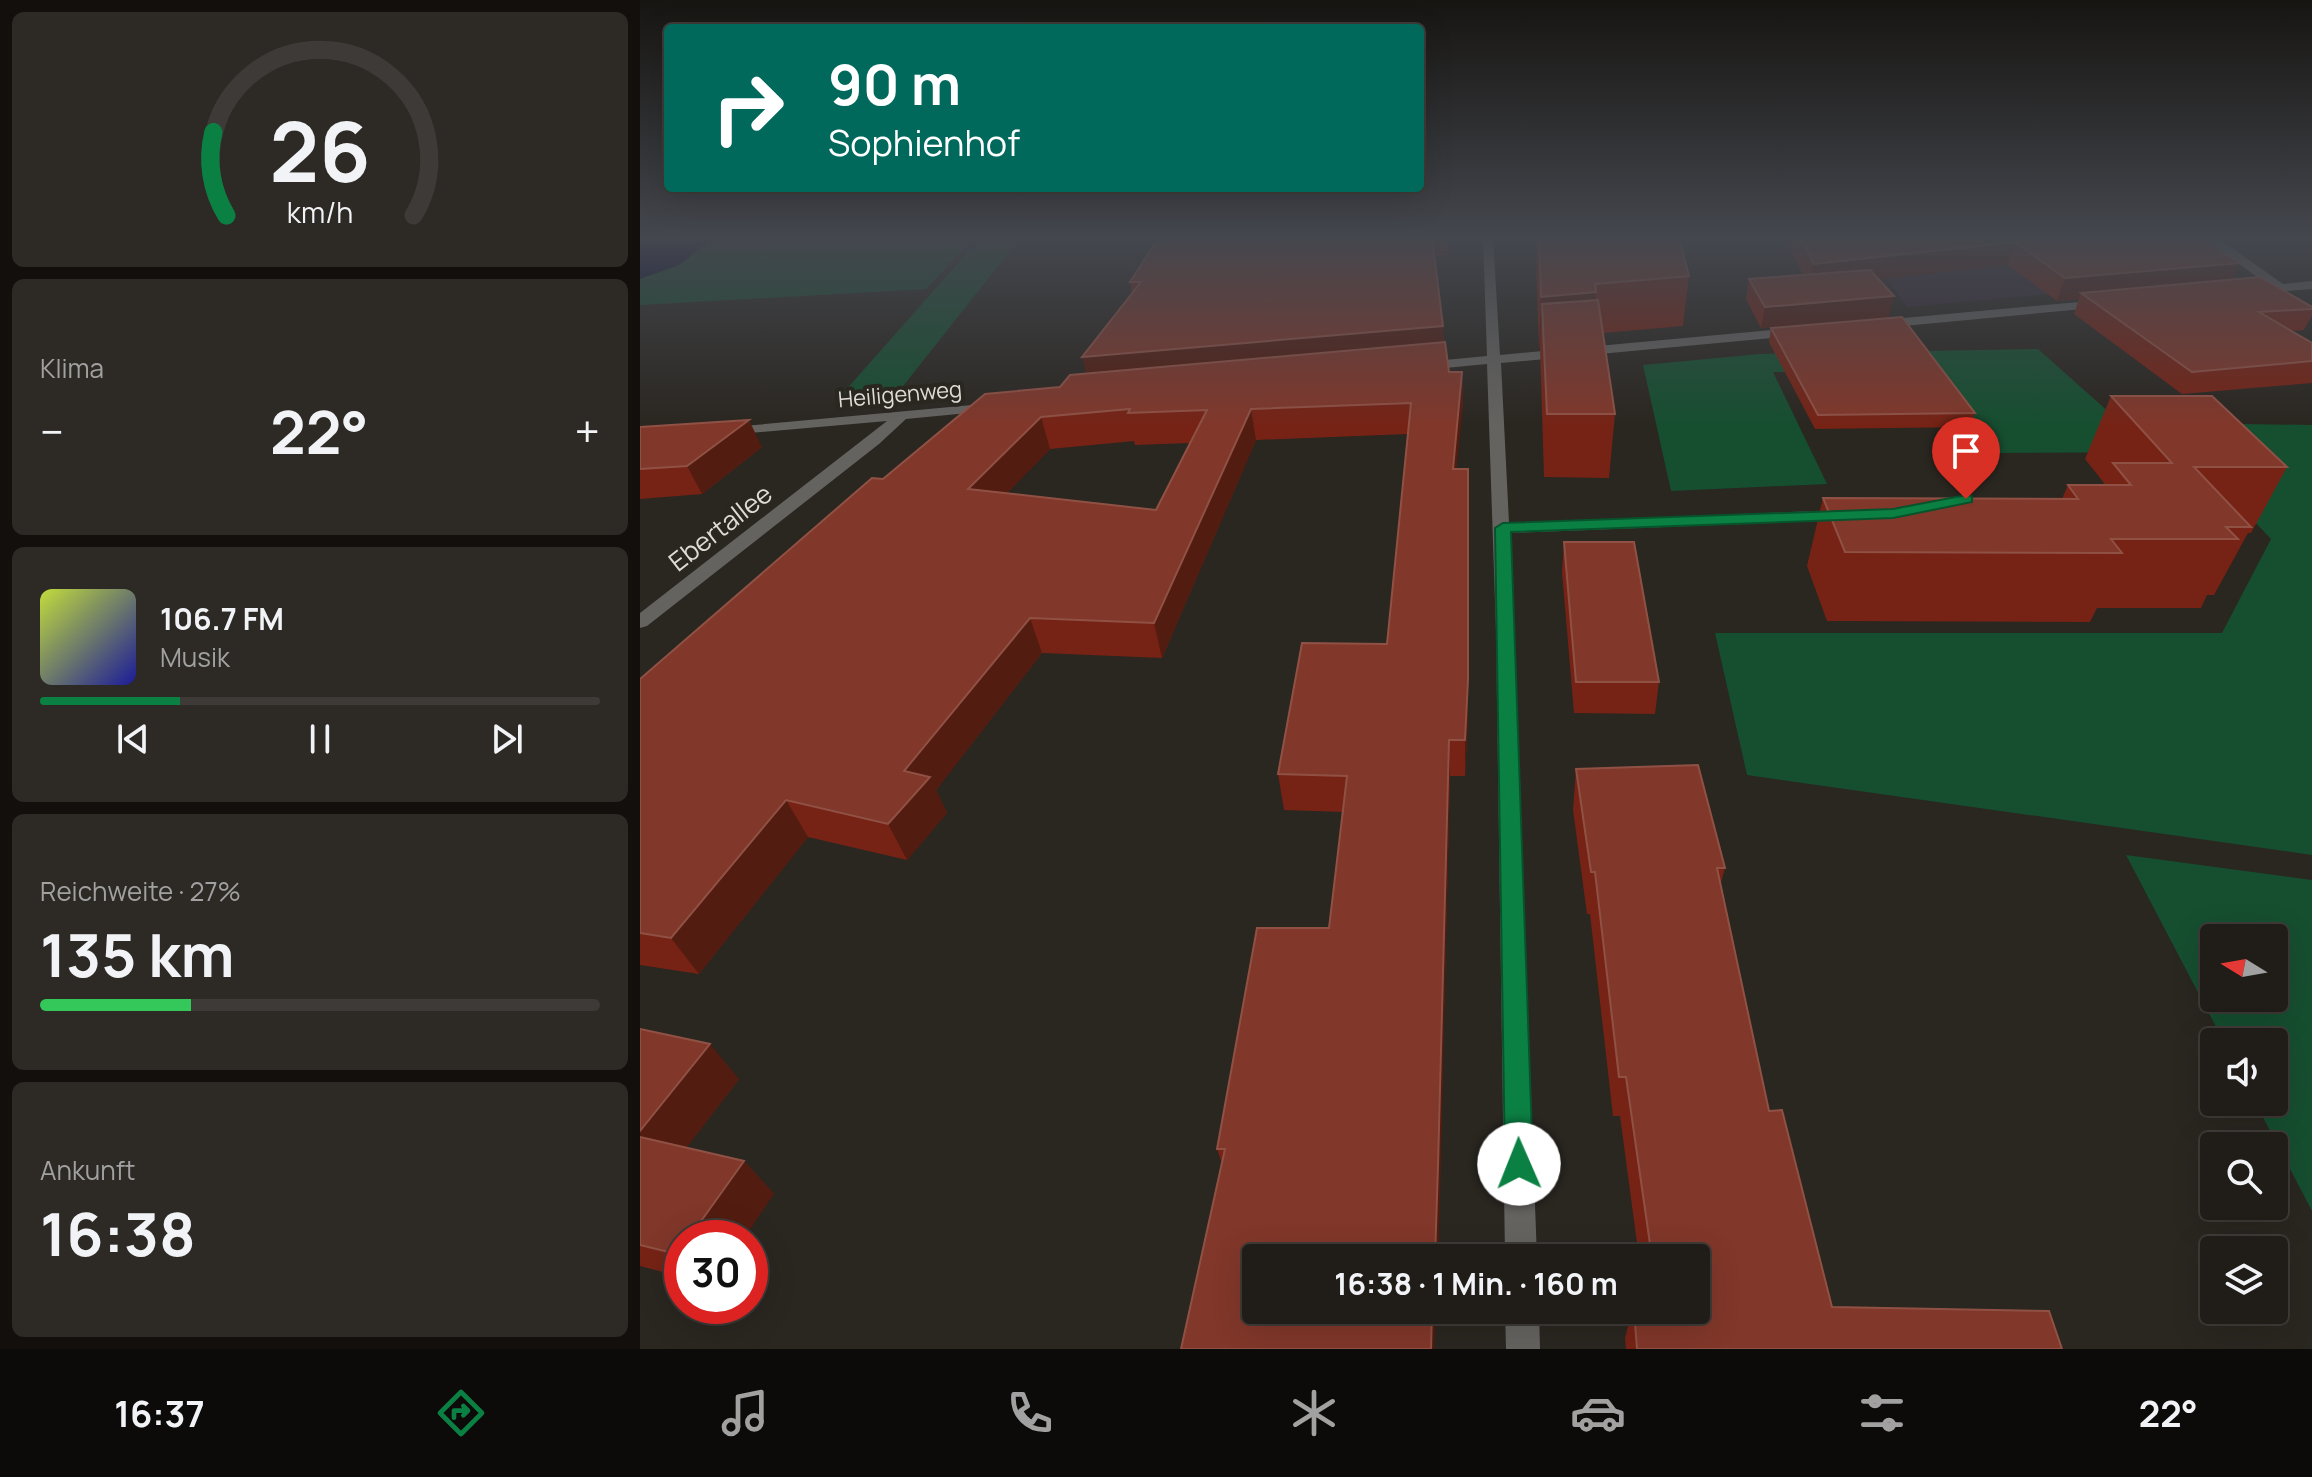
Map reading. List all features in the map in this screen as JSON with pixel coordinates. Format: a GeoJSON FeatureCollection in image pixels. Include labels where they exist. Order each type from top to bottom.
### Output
{"type":"FeatureCollection","features":[{"type":"Feature","properties":{"kind":"street"},"geometry":{"type":"LineString","coordinates":[[1491,300],[1503,528],[1521,1244]]}},
{"type":"Feature","properties":{"kind":"street"},"geometry":{"type":"LineString","coordinates":[[1862,326],[2115,303]]}},
{"type":"Feature","properties":{"kind":"street"},"geometry":{"type":"LineString","coordinates":[[1410,367],[1815,330]]}},
{"type":"Feature","properties":{"kind":"street","name":"Heiligenweg"},"geometry":{"type":"LineString","coordinates":[[704,433],[1012,405]]}},
{"type":"Feature","properties":{"kind":"street","name":"Ebertallee"},"geometry":{"type":"LineString","coordinates":[[640,622],[901,416]]}},
{"type":"Feature","properties":{"kind":"street"},"geometry":{"type":"LineString","coordinates":[[1503,528],[1862,514]]}},
{"type":"Feature","properties":{"kind":"street"},"geometry":{"type":"LineString","coordinates":[[1522,1324],[1523,1349]]}},
{"type":"Feature","properties":{"kind":"shaded area"},"geometry":{"type":"Polygon","coordinates":[[[1902,300],[1984,300],[1907,307],[1902,300]]]}},
{"type":"Feature","properties":{"kind":"green space"},"geometry":{"type":"Polygon","coordinates":[[[640,300],[730,300],[640,305],[640,300]]]}},
{"type":"Feature","properties":{"kind":"green space"},"geometry":{"type":"Polygon","coordinates":[[[925,300],[971,300],[896,395],[837,400],[925,300]]]}},
{"type":"Feature","properties":{"kind":"green space"},"geometry":{"type":"Polygon","coordinates":[[[2038,349],[2120,422],[2312,425],[2312,855],[1747,775],[1715,633],[2222,633],[2271,539],[2188,452],[1998,453],[1937,370],[1773,372],[1827,484],[1671,491],[1643,365],[1759,354],[2038,349]]]}},
{"type":"Feature","properties":{"kind":"green space"},"geometry":{"type":"Polygon","coordinates":[[[2126,855],[2312,880],[2312,1211],[2288,1165],[2288,1132],[2271,1132],[2262,1116],[2288,1116],[2288,1028],[2217,1028],[2208,1012],[2288,1012],[2288,924],[2200,924],[2200,996],[2126,855]]]}},
{"type":"Feature","properties":{"kind":"building"},"geometry":{"type":"Polygon","coordinates":[[[1127,300],[1440,300],[1443,326],[1082,357],[1127,300]]]}},
{"type":"Feature","properties":{"kind":"building"},"geometry":{"type":"Polygon","coordinates":[[[1598,300],[1615,414],[1547,414],[1542,304],[1598,300]]]}},
{"type":"Feature","properties":{"kind":"building"},"geometry":{"type":"Polygon","coordinates":[[[1761,300],[1848,300],[1765,307],[1761,300]]]}},
{"type":"Feature","properties":{"kind":"building"},"geometry":{"type":"Polygon","coordinates":[[[2091,300],[2300,300],[2312,307],[2259,312],[2312,343],[2312,361],[2192,372],[2091,300]]]}},
{"type":"Feature","properties":{"kind":"building"},"geometry":{"type":"Polygon","coordinates":[[[1902,317],[1975,413],[1818,415],[1771,328],[1902,317]]]}},
{"type":"Feature","properties":{"kind":"building"},"geometry":{"type":"Polygon","coordinates":[[[1445,342],[1449,372],[1462,372],[1453,469],[1468,469],[1468,679],[1465,740],[1449,740],[1435,1244],[1242,1244],[1242,1324],[1432,1324],[1431,1349],[1181,1349],[1225,1149],[1217,1149],[1257,928],[1329,928],[1347,776],[1278,774],[1302,643],[1387,644],[1411,403],[1251,409],[1154,623],[1030,618],[904,771],[930,777],[888,824],[786,800],[671,938],[640,933],[640,679],[872,478],[883,479],[985,394],[1060,387],[1070,375],[1445,342]],[[1130,409],[1041,417],[968,489],[1156,510],[1207,410],[1128,413],[1130,409]]]}},
{"type":"Feature","properties":{"kind":"building"},"geometry":{"type":"Polygon","coordinates":[[[2111,396],[2212,396],[2287,467],[2194,467],[2251,527],[2226,527],[2238,539],[2111,539],[2122,553],[1845,552],[1823,498],[2078,499],[2068,485],[2131,485],[2113,463],[2172,463],[2111,396]]]}},
{"type":"Feature","properties":{"kind":"building"},"geometry":{"type":"Polygon","coordinates":[[[749,420],[687,466],[640,469],[640,427],[749,420]]]}},
{"type":"Feature","properties":{"kind":"building"},"geometry":{"type":"Polygon","coordinates":[[[1564,542],[1634,542],[1659,682],[1576,682],[1564,542]]]}},
{"type":"Feature","properties":{"kind":"building"},"geometry":{"type":"Polygon","coordinates":[[[1698,765],[1725,868],[1717,868],[1769,1111],[1782,1110],[1832,1307],[2049,1311],[2062,1349],[1637,1349],[1635,1324],[1710,1324],[1710,1244],[1650,1244],[1626,1077],[1619,1077],[1595,872],[1591,872],[1576,769],[1698,765]]]}},
{"type":"Feature","properties":{"kind":"building"},"geometry":{"type":"Polygon","coordinates":[[[640,1029],[710,1044],[640,1131],[640,1029]]]}},
{"type":"Feature","properties":{"kind":"building"},"geometry":{"type":"Polygon","coordinates":[[[640,1137],[744,1161],[702,1220],[664,1220],[664,1251],[640,1245],[640,1137]]]}},
{"type":"Feature","properties":{"kind":"route"},"geometry":{"type":"LineString","coordinates":[[1519,1164],[1503,528],[1893,513],[1966,499]]}}]}
